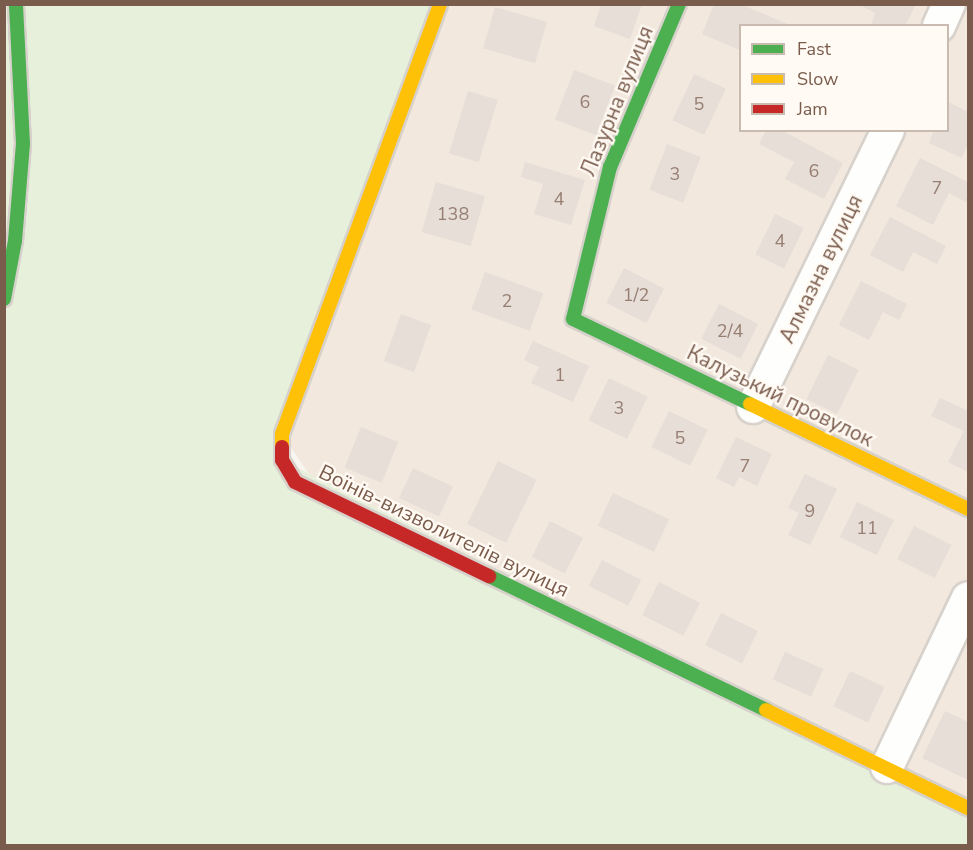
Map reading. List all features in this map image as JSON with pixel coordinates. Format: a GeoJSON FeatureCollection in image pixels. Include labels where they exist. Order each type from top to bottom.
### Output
{"type":"FeatureCollection","features":[{"type":"Feature","properties":{"kind":"street"},"geometry":{"type":"LineString","coordinates":[[4,299],[15,241],[23,144],[16,4]]}},
{"type":"Feature","properties":{"kind":"street","name":"Воїнів-визволителів вулиця"},"geometry":{"type":"LineString","coordinates":[[440,4],[282,434],[282,460],[295,482],[969,808]]}},
{"type":"Feature","properties":{"kind":"street","name":"Лазурна вулиця"},"geometry":{"type":"LineString","coordinates":[[573,319],[610,167],[679,4]]}},
{"type":"Feature","properties":{"kind":"street"},"geometry":{"type":"LineString","coordinates":[[940,24],[950,4]]}},
{"type":"Feature","properties":{"kind":"street","name":"Алмазна вулиця"},"geometry":{"type":"LineString","coordinates":[[753,406],[887,132]]}},
{"type":"Feature","properties":{"kind":"street","name":"Калузький провулок"},"geometry":{"type":"LineString","coordinates":[[573,319],[969,509]]}},
{"type":"Feature","properties":{"kind":"street"},"geometry":{"type":"LineString","coordinates":[[887,767],[969,598]]}},
{"type":"Feature","properties":{"kind":"shaded area"},"geometry":{"type":"Polygon","coordinates":[[[440,5],[968,5],[968,808],[324,497],[282,434],[440,5]]]}},
{"type":"Feature","properties":{"kind":"green space"},"geometry":{"type":"Polygon","coordinates":[[[5,4],[440,5],[282,460],[968,808],[968,846],[5,846],[5,4]]]}},
{"type":"Feature","properties":{"kind":"building"},"geometry":{"type":"Polygon","coordinates":[[[601,4],[642,4],[630,39],[594,26],[601,4]]]}},
{"type":"Feature","properties":{"kind":"building"},"geometry":{"type":"Polygon","coordinates":[[[714,4],[740,4],[787,24],[739,24],[739,50],[702,34],[714,4]]]}},
{"type":"Feature","properties":{"kind":"building"},"geometry":{"type":"Polygon","coordinates":[[[858,4],[916,4],[906,24],[872,24],[875,13],[858,4]]]}},
{"type":"Feature","properties":{"kind":"building"},"geometry":{"type":"Polygon","coordinates":[[[495,7],[547,22],[535,63],[483,48],[495,7]]]}},
{"type":"Feature","properties":{"kind":"building"},"geometry":{"type":"Polygon","coordinates":[[[574,70],[615,86],[596,135],[555,119],[574,70]]]}},
{"type":"Feature","properties":{"kind":"building"},"geometry":{"type":"Polygon","coordinates":[[[694,74],[726,89],[704,135],[672,120],[694,74]]]}},
{"type":"Feature","properties":{"kind":"building"},"geometry":{"type":"Polygon","coordinates":[[[468,91],[498,100],[479,162],[449,153],[468,91]]]}},
{"type":"Feature","properties":{"kind":"building"},"geometry":{"type":"Polygon","coordinates":[[[949,102],[968,112],[968,143],[962,158],[929,143],[933,132],[949,132],[949,102]]]}},
{"type":"Feature","properties":{"kind":"building"},"geometry":{"type":"Polygon","coordinates":[[[765,132],[785,132],[843,163],[824,199],[785,179],[794,162],[759,144],[765,132]]]}},
{"type":"Feature","properties":{"kind":"building"},"geometry":{"type":"Polygon","coordinates":[[[667,144],[701,157],[683,203],[649,190],[667,144]]]}},
{"type":"Feature","properties":{"kind":"building"},"geometry":{"type":"Polygon","coordinates":[[[920,158],[968,182],[968,203],[949,193],[933,225],[896,206],[920,158]]]}},
{"type":"Feature","properties":{"kind":"building"},"geometry":{"type":"Polygon","coordinates":[[[525,162],[585,180],[571,225],[534,214],[543,184],[521,177],[525,162]]]}},
{"type":"Feature","properties":{"kind":"building"},"geometry":{"type":"Polygon","coordinates":[[[436,182],[485,196],[471,246],[422,232],[436,182]]]}},
{"type":"Feature","properties":{"kind":"building"},"geometry":{"type":"Polygon","coordinates":[[[775,214],[804,228],[784,268],[755,254],[775,214]]]}},
{"type":"Feature","properties":{"kind":"building"},"geometry":{"type":"Polygon","coordinates":[[[890,217],[946,246],[937,264],[913,252],[903,272],[870,255],[890,217]]]}},
{"type":"Feature","properties":{"kind":"building"},"geometry":{"type":"Polygon","coordinates":[[[624,268],[664,288],[646,323],[606,303],[624,268]]]}},
{"type":"Feature","properties":{"kind":"building"},"geometry":{"type":"Polygon","coordinates":[[[485,272],[543,293],[530,331],[471,310],[485,272]]]}},
{"type":"Feature","properties":{"kind":"building"},"geometry":{"type":"Polygon","coordinates":[[[861,281],[907,304],[899,320],[883,312],[869,340],[839,325],[861,281]]]}},
{"type":"Feature","properties":{"kind":"building"},"geometry":{"type":"Polygon","coordinates":[[[719,304],[758,324],[740,359],[701,339],[719,304]]]}},
{"type":"Feature","properties":{"kind":"building"},"geometry":{"type":"Polygon","coordinates":[[[401,314],[431,325],[414,372],[384,361],[401,314]]]}},
{"type":"Feature","properties":{"kind":"building"},"geometry":{"type":"Polygon","coordinates":[[[533,341],[589,366],[573,402],[531,383],[539,367],[524,360],[533,341]]]}},
{"type":"Feature","properties":{"kind":"building"},"geometry":{"type":"Polygon","coordinates":[[[828,355],[859,370],[837,414],[807,399],[828,355]]]}},
{"type":"Feature","properties":{"kind":"building"},"geometry":{"type":"Polygon","coordinates":[[[609,378],[648,397],[627,439],[588,420],[609,378]]]}},
{"type":"Feature","properties":{"kind":"building"},"geometry":{"type":"Polygon","coordinates":[[[940,398],[968,411],[968,472],[948,462],[964,431],[931,416],[940,398]]]}},
{"type":"Feature","properties":{"kind":"building"},"geometry":{"type":"Polygon","coordinates":[[[669,411],[708,430],[690,466],[651,447],[669,411]]]}},
{"type":"Feature","properties":{"kind":"building"},"geometry":{"type":"Polygon","coordinates":[[[361,427],[398,442],[382,483],[345,468],[361,427]]]}},
{"type":"Feature","properties":{"kind":"building"},"geometry":{"type":"Polygon","coordinates":[[[736,437],[772,454],[757,486],[739,477],[734,487],[716,478],[736,437]]]}},
{"type":"Feature","properties":{"kind":"building"},"geometry":{"type":"Polygon","coordinates":[[[498,461],[537,480],[506,543],[467,524],[498,461]]]}},
{"type":"Feature","properties":{"kind":"building"},"geometry":{"type":"Polygon","coordinates":[[[413,468],[453,487],[439,517],[399,498],[413,468]]]}},
{"type":"Feature","properties":{"kind":"building"},"geometry":{"type":"Polygon","coordinates":[[[805,474],[837,489],[810,545],[788,535],[799,513],[788,508],[805,474]]]}},
{"type":"Feature","properties":{"kind":"building"},"geometry":{"type":"Polygon","coordinates":[[[613,493],[669,519],[654,552],[598,526],[613,493]]]}},
{"type":"Feature","properties":{"kind":"building"},"geometry":{"type":"Polygon","coordinates":[[[857,502],[894,520],[877,555],[840,537],[857,502]]]}},
{"type":"Feature","properties":{"kind":"building"},"geometry":{"type":"Polygon","coordinates":[[[550,521],[583,538],[565,573],[532,557],[550,521]]]}},
{"type":"Feature","properties":{"kind":"building"},"geometry":{"type":"Polygon","coordinates":[[[914,526],[951,545],[935,578],[897,559],[914,526]]]}},
{"type":"Feature","properties":{"kind":"building"},"geometry":{"type":"Polygon","coordinates":[[[602,560],[641,580],[628,606],[589,586],[602,560]]]}},
{"type":"Feature","properties":{"kind":"building"},"geometry":{"type":"Polygon","coordinates":[[[659,582],[700,603],[683,636],[642,615],[659,582]]]}},
{"type":"Feature","properties":{"kind":"building"},"geometry":{"type":"Polygon","coordinates":[[[721,613],[758,631],[742,663],[705,645],[721,613]]]}},
{"type":"Feature","properties":{"kind":"building"},"geometry":{"type":"Polygon","coordinates":[[[785,652],[823,669],[811,696],[773,679],[785,652]]]}},
{"type":"Feature","properties":{"kind":"building"},"geometry":{"type":"Polygon","coordinates":[[[850,671],[884,687],[868,722],[834,706],[850,671]]]}},
{"type":"Feature","properties":{"kind":"building"},"geometry":{"type":"Polygon","coordinates":[[[945,711],[968,722],[968,780],[922,758],[945,711]]]}},
{"type":"Feature","properties":{"kind":"traffic: fast"},"geometry":{"type":"LineString","coordinates":[[4,299],[15,241],[23,144],[16,4]]}},
{"type":"Feature","properties":{"kind":"traffic: fast"},"geometry":{"type":"LineString","coordinates":[[679,4],[610,167],[573,319],[750,404]]}},
{"type":"Feature","properties":{"kind":"traffic: fast"},"geometry":{"type":"LineString","coordinates":[[489,576],[766,710]]}},
{"type":"Feature","properties":{"kind":"traffic: slow"},"geometry":{"type":"LineString","coordinates":[[282,447],[282,434],[440,4]]}},
{"type":"Feature","properties":{"kind":"traffic: slow"},"geometry":{"type":"LineString","coordinates":[[750,404],[968,509]]}},
{"type":"Feature","properties":{"kind":"traffic: slow"},"geometry":{"type":"LineString","coordinates":[[766,710],[968,808]]}},
{"type":"Feature","properties":{"kind":"traffic: jam"},"geometry":{"type":"LineString","coordinates":[[282,447],[282,460],[295,482],[489,576]]}}]}
